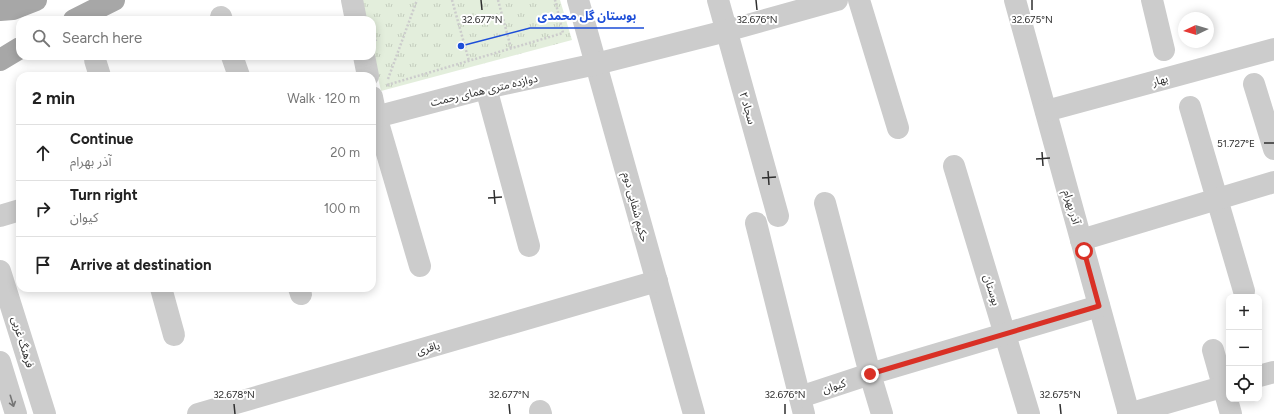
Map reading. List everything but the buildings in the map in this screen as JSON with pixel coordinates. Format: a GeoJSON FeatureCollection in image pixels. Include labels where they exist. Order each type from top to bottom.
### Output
{"type":"FeatureCollection","features":[{"type":"Feature","properties":{"kind":"main road"},"geometry":{"type":"LineString","coordinates":[[0,10],[13,9],[36,0]]}},
{"type":"Feature","properties":{"kind":"main road"},"geometry":{"type":"LineString","coordinates":[[82,16],[114,0]]}},
{"type":"Feature","properties":{"kind":"main road"},"geometry":{"type":"LineString","coordinates":[[0,60],[16,50]]}},
{"type":"Feature","properties":{"kind":"street"},"geometry":{"type":"LineString","coordinates":[[352,0],[355,16]]}},
{"type":"Feature","properties":{"kind":"street","name":"حکیم شفایی دوم"},"geometry":{"type":"LineString","coordinates":[[578,0],[694,414]]}},
{"type":"Feature","properties":{"kind":"street","name":"سجاد ۲"},"geometry":{"type":"LineString","coordinates":[[718,0],[778,216]]}},
{"type":"Feature","properties":{"kind":"street","name":"دوازده متری همای رحمت"},"geometry":{"type":"LineString","coordinates":[[376,109],[486,88],[596,64],[726,31],[837,0]]}},
{"type":"Feature","properties":{"kind":"street"},"geometry":{"type":"LineString","coordinates":[[858,0],[898,128]]}},
{"type":"Feature","properties":{"kind":"street","name":"آذر بهرام"},"geometry":{"type":"LineString","coordinates":[[1015,0],[1129,414],[1226,386]]}},
{"type":"Feature","properties":{"kind":"street"},"geometry":{"type":"LineString","coordinates":[[1152,0],[1164,50]]}},
{"type":"Feature","properties":{"kind":"street","name":"بهار"},"geometry":{"type":"LineString","coordinates":[[1046,111],[1274,49]]}},
{"type":"Feature","properties":{"kind":"street"},"geometry":{"type":"LineString","coordinates":[[233,60],[238,72]]}},
{"type":"Feature","properties":{"kind":"street"},"geometry":{"type":"LineString","coordinates":[[365,60],[367,72]]}},
{"type":"Feature","properties":{"kind":"street"},"geometry":{"type":"LineString","coordinates":[[1254,84],[1274,149]]}},
{"type":"Feature","properties":{"kind":"street"},"geometry":{"type":"LineString","coordinates":[[486,88],[529,246]]}},
{"type":"Feature","properties":{"kind":"street"},"geometry":{"type":"LineString","coordinates":[[1190,107],[1244,292]]}},
{"type":"Feature","properties":{"kind":"street"},"geometry":{"type":"LineString","coordinates":[[376,120],[420,266]]}},
{"type":"Feature","properties":{"kind":"street","name":"بوستان"},"geometry":{"type":"LineString","coordinates":[[954,166],[1029,414]]}},
{"type":"Feature","properties":{"kind":"street"},"geometry":{"type":"LineString","coordinates":[[1081,240],[1274,182]]}},
{"type":"Feature","properties":{"kind":"street"},"geometry":{"type":"LineString","coordinates":[[825,203],[882,414]]}},
{"type":"Feature","properties":{"kind":"street"},"geometry":{"type":"LineString","coordinates":[[0,216],[16,211]]}},
{"type":"Feature","properties":{"kind":"street"},"geometry":{"type":"LineString","coordinates":[[756,223],[802,406]]}},
{"type":"Feature","properties":{"kind":"street","name":"فرهنگ غربی"},"geometry":{"type":"LineString","coordinates":[[0,271],[45,414]]}},
{"type":"Feature","properties":{"kind":"street","name":"باقری"},"geometry":{"type":"LineString","coordinates":[[198,414],[657,281]]}},
{"type":"Feature","properties":{"kind":"street"},"geometry":{"type":"LineString","coordinates":[[162,292],[174,335]]}},
{"type":"Feature","properties":{"kind":"street","name":"کیوان"},"geometry":{"type":"LineString","coordinates":[[802,406],[870,374],[1099,306]]}},
{"type":"Feature","properties":{"kind":"street"},"geometry":{"type":"LineString","coordinates":[[1213,350],[1226,386]]}},
{"type":"Feature","properties":{"kind":"street"},"geometry":{"type":"LineString","coordinates":[[0,362],[16,414]]}},
{"type":"Feature","properties":{"kind":"street"},"geometry":{"type":"LineString","coordinates":[[1262,375],[1274,372]]}},
{"type":"Feature","properties":{"kind":"street"},"geometry":{"type":"LineString","coordinates":[[1229,402],[1231,414]]}},
{"type":"Feature","properties":{"kind":"path"},"geometry":{"type":"LineString","coordinates":[[417,0],[385,86],[563,33],[555,0]]}},
{"type":"Feature","properties":{"kind":"path"},"geometry":{"type":"LineString","coordinates":[[452,0],[469,61]]}},
{"type":"Feature","properties":{"kind":"path"},"geometry":{"type":"LineString","coordinates":[[498,0],[511,48]]}},
{"type":"Feature","properties":{"kind":"green space"},"geometry":{"type":"Polygon","coordinates":[[[361,0],[560,0],[572,40],[381,91],[374,60],[376,60],[376,16],[364,16],[361,0]]]}},
{"type":"Feature","properties":{"kind":"place","name":"بوستان گل محمدی"},"geometry":{"type":"Point","coordinates":[461,46]}},
{"type":"Feature","properties":{"kind":"route"},"geometry":{"type":"LineString","coordinates":[[870,374],[1099,306],[1084,251]]}}]}
